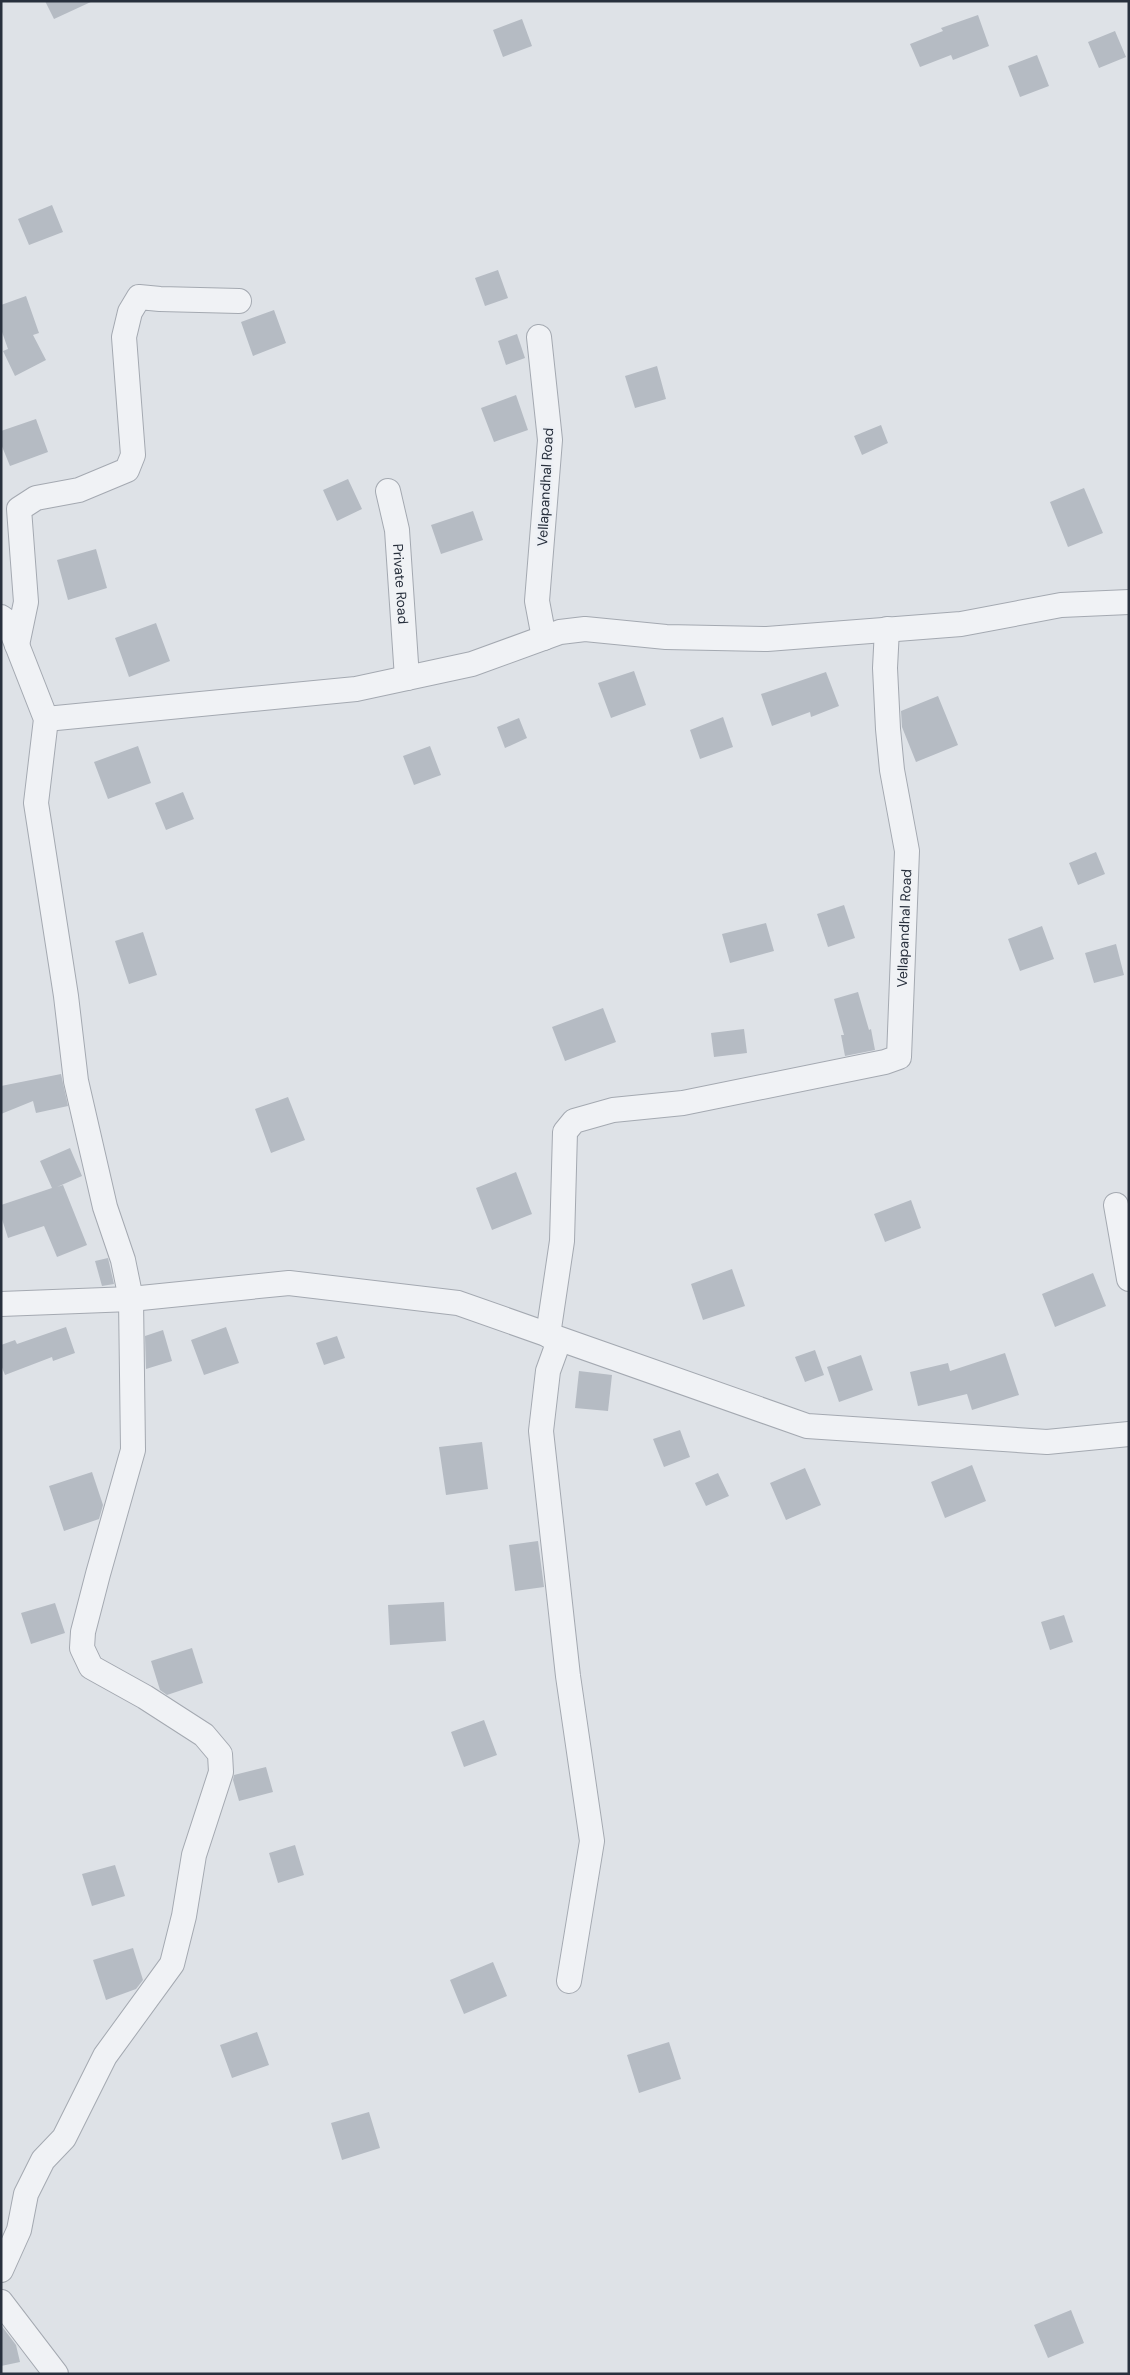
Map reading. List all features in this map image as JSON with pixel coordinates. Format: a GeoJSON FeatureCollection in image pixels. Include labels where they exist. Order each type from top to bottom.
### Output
{"type":"FeatureCollection","features":[{"type":"Feature","properties":{"kind":"street"},"geometry":{"type":"LineString","coordinates":[[17,645],[26,602],[19,509],[36,498],[78,490],[127,470],[133,455],[124,337],[130,312],[139,297],[239,301]]}},
{"type":"Feature","properties":{"kind":"street","name":"Vellapandhal Road"},"geometry":{"type":"LineString","coordinates":[[539,337],[550,440],[537,601],[544,638]]}},
{"type":"Feature","properties":{"kind":"street","name":"Private Road"},"geometry":{"type":"LineString","coordinates":[[388,491],[396,530],[407,678]]}},
{"type":"Feature","properties":{"kind":"street"},"geometry":{"type":"LineString","coordinates":[[46,719],[356,689],[472,664],[560,632],[586,629],[666,637],[767,639],[961,624],[1061,604],[1129,602]]}},
{"type":"Feature","properties":{"kind":"street"},"geometry":{"type":"LineString","coordinates":[[1,616],[8,622],[46,719],[36,803],[66,996],[76,1081],[105,1207],[124,1260],[131,1299],[133,1450],[82,1632],[82,1648],[92,1667],[145,1697],[204,1735],[220,1754],[221,1772],[194,1855],[184,1916],[172,1964],[105,2056],[64,2138],[43,2160],[26,2194],[19,2230],[1,2270]]}},
{"type":"Feature","properties":{"kind":"street","name":"Vellapandhal Road"},"geometry":{"type":"LineString","coordinates":[[551,1337],[562,1241],[564,1132],[574,1122],[595,1114],[683,1103],[885,1062],[899,1057],[907,851],[892,770],[888,730],[885,668],[887,629]]}},
{"type":"Feature","properties":{"kind":"street"},"geometry":{"type":"LineString","coordinates":[[1116,1205],[1129,1279]]}},
{"type":"Feature","properties":{"kind":"street"},"geometry":{"type":"LineString","coordinates":[[1,1304],[131,1299],[289,1283],[458,1303],[807,1426],[1047,1442],[1129,1434]]}},
{"type":"Feature","properties":{"kind":"street"},"geometry":{"type":"LineString","coordinates":[[551,1337],[556,1349],[548,1371],[541,1431],[568,1676],[592,1842],[569,1981]]}},
{"type":"Feature","properties":{"kind":"street"},"geometry":{"type":"LineString","coordinates":[[1,2302],[56,2374]]}},
{"type":"Feature","properties":{"kind":"building"},"geometry":{"type":"Polygon","coordinates":[[[45,1],[93,1],[54,19],[45,1]]]}},
{"type":"Feature","properties":{"kind":"building"},"geometry":{"type":"Polygon","coordinates":[[[978,15],[989,46],[953,60],[951,55],[920,67],[910,44],[943,31],[941,28],[978,15]]]}},
{"type":"Feature","properties":{"kind":"building"},"geometry":{"type":"Polygon","coordinates":[[[522,19],[532,46],[503,57],[493,30],[522,19]]]}},
{"type":"Feature","properties":{"kind":"building"},"geometry":{"type":"Polygon","coordinates":[[[1115,31],[1126,57],[1099,68],[1088,42],[1115,31]]]}},
{"type":"Feature","properties":{"kind":"building"},"geometry":{"type":"Polygon","coordinates":[[[1037,55],[1049,86],[1020,97],[1008,66],[1037,55]]]}},
{"type":"Feature","properties":{"kind":"building"},"geometry":{"type":"Polygon","coordinates":[[[52,205],[63,232],[29,245],[18,219],[52,205]]]}},
{"type":"Feature","properties":{"kind":"building"},"geometry":{"type":"Polygon","coordinates":[[[498,270],[508,298],[485,306],[475,278],[498,270]]]}},
{"type":"Feature","properties":{"kind":"building"},"geometry":{"type":"Polygon","coordinates":[[[26,296],[39,333],[33,335],[46,360],[15,376],[3,351],[8,349],[1,329],[1,305],[26,296]]]}},
{"type":"Feature","properties":{"kind":"building"},"geometry":{"type":"Polygon","coordinates":[[[274,310],[286,343],[253,356],[241,322],[274,310]]]}},
{"type":"Feature","properties":{"kind":"building"},"geometry":{"type":"Polygon","coordinates":[[[517,334],[525,358],[506,365],[498,341],[517,334]]]}},
{"type":"Feature","properties":{"kind":"building"},"geometry":{"type":"Polygon","coordinates":[[[657,366],[666,399],[635,408],[625,376],[657,366]]]}},
{"type":"Feature","properties":{"kind":"building"},"geometry":{"type":"Polygon","coordinates":[[[516,395],[528,430],[494,442],[481,408],[516,395]]]}},
{"type":"Feature","properties":{"kind":"building"},"geometry":{"type":"Polygon","coordinates":[[[36,419],[48,452],[10,466],[1,444],[1,431],[36,419]]]}},
{"type":"Feature","properties":{"kind":"building"},"geometry":{"type":"Polygon","coordinates":[[[881,425],[888,443],[862,455],[854,436],[881,425]]]}},
{"type":"Feature","properties":{"kind":"building"},"geometry":{"type":"Polygon","coordinates":[[[348,479],[362,509],[337,521],[323,490],[348,479]]]}},
{"type":"Feature","properties":{"kind":"building"},"geometry":{"type":"Polygon","coordinates":[[[1084,488],[1103,533],[1068,547],[1050,502],[1084,488]]]}},
{"type":"Feature","properties":{"kind":"building"},"geometry":{"type":"Polygon","coordinates":[[[473,511],[483,540],[441,554],[431,525],[473,511]]]}},
{"type":"Feature","properties":{"kind":"building"},"geometry":{"type":"Polygon","coordinates":[[[96,549],[107,588],[68,600],[57,560],[96,549]]]}},
{"type":"Feature","properties":{"kind":"building"},"geometry":{"type":"Polygon","coordinates":[[[156,623],[170,661],[129,677],[115,638],[156,623]]]}},
{"type":"Feature","properties":{"kind":"building"},"geometry":{"type":"Polygon","coordinates":[[[634,671],[646,705],[611,718],[598,683],[634,671]]]}},
{"type":"Feature","properties":{"kind":"building"},"geometry":{"type":"Polygon","coordinates":[[[826,672],[839,706],[811,717],[810,712],[772,726],[761,694],[826,672]]]}},
{"type":"Feature","properties":{"kind":"building"},"geometry":{"type":"Polygon","coordinates":[[[938,696],[958,745],[916,762],[902,727],[901,711],[938,696]]]}},
{"type":"Feature","properties":{"kind":"building"},"geometry":{"type":"Polygon","coordinates":[[[723,717],[733,747],[700,759],[690,730],[723,717]]]}},
{"type":"Feature","properties":{"kind":"building"},"geometry":{"type":"Polygon","coordinates":[[[519,718],[527,738],[505,748],[497,727],[519,718]]]}},
{"type":"Feature","properties":{"kind":"building"},"geometry":{"type":"Polygon","coordinates":[[[138,746],[151,783],[108,799],[94,762],[138,746]]]}},
{"type":"Feature","properties":{"kind":"building"},"geometry":{"type":"Polygon","coordinates":[[[430,746],[441,775],[414,785],[403,756],[430,746]]]}},
{"type":"Feature","properties":{"kind":"building"},"geometry":{"type":"Polygon","coordinates":[[[183,792],[194,819],[166,830],[155,803],[183,792]]]}},
{"type":"Feature","properties":{"kind":"building"},"geometry":{"type":"Polygon","coordinates":[[[1096,852],[1105,874],[1078,885],[1069,863],[1096,852]]]}},
{"type":"Feature","properties":{"kind":"building"},"geometry":{"type":"Polygon","coordinates":[[[844,905],[855,938],[828,947],[817,914],[844,905]]]}},
{"type":"Feature","properties":{"kind":"building"},"geometry":{"type":"Polygon","coordinates":[[[766,923],[774,951],[730,963],[722,934],[766,923]]]}},
{"type":"Feature","properties":{"kind":"building"},"geometry":{"type":"Polygon","coordinates":[[[1042,926],[1054,959],[1020,971],[1008,939],[1042,926]]]}},
{"type":"Feature","properties":{"kind":"building"},"geometry":{"type":"Polygon","coordinates":[[[143,932],[157,975],[129,984],[115,941],[143,932]]]}},
{"type":"Feature","properties":{"kind":"building"},"geometry":{"type":"Polygon","coordinates":[[[1116,944],[1124,975],[1094,983],[1085,953],[1116,944]]]}},
{"type":"Feature","properties":{"kind":"building"},"geometry":{"type":"Polygon","coordinates":[[[858,992],[869,1030],[871,1029],[875,1050],[845,1056],[841,1035],[844,1035],[834,999],[858,992]]]}},
{"type":"Feature","properties":{"kind":"building"},"geometry":{"type":"Polygon","coordinates":[[[603,1008],[616,1042],[565,1061],[552,1027],[603,1008]]]}},
{"type":"Feature","properties":{"kind":"building"},"geometry":{"type":"Polygon","coordinates":[[[744,1029],[747,1053],[714,1057],[711,1033],[744,1029]]]}},
{"type":"Feature","properties":{"kind":"building"},"geometry":{"type":"Polygon","coordinates":[[[61,1074],[68,1106],[36,1113],[33,1101],[1,1114],[1,1086],[61,1074]]]}},
{"type":"Feature","properties":{"kind":"building"},"geometry":{"type":"Polygon","coordinates":[[[288,1097],[305,1140],[271,1153],[255,1109],[288,1097]]]}},
{"type":"Feature","properties":{"kind":"building"},"geometry":{"type":"Polygon","coordinates":[[[70,1148],[82,1176],[57,1187],[63,1185],[87,1245],[57,1257],[44,1226],[8,1238],[1,1216],[1,1205],[52,1188],[40,1161],[70,1148]]]}},
{"type":"Feature","properties":{"kind":"building"},"geometry":{"type":"Polygon","coordinates":[[[516,1172],[532,1214],[492,1230],[476,1188],[516,1172]]]}},
{"type":"Feature","properties":{"kind":"building"},"geometry":{"type":"Polygon","coordinates":[[[911,1200],[921,1228],[885,1242],[874,1214],[911,1200]]]}},
{"type":"Feature","properties":{"kind":"building"},"geometry":{"type":"Polygon","coordinates":[[[108,1258],[114,1284],[102,1286],[95,1261],[108,1258]]]}},
{"type":"Feature","properties":{"kind":"building"},"geometry":{"type":"Polygon","coordinates":[[[732,1269],[745,1306],[703,1320],[691,1284],[732,1269]]]}},
{"type":"Feature","properties":{"kind":"building"},"geometry":{"type":"Polygon","coordinates":[[[1093,1273],[1106,1306],[1055,1327],[1042,1294],[1093,1273]]]}},
{"type":"Feature","properties":{"kind":"building"},"geometry":{"type":"Polygon","coordinates":[[[66,1327],[75,1353],[53,1361],[52,1357],[5,1375],[1,1365],[1,1345],[15,1340],[17,1344],[66,1327]]]}},
{"type":"Feature","properties":{"kind":"building"},"geometry":{"type":"Polygon","coordinates":[[[226,1327],[239,1363],[204,1375],[191,1340],[226,1327]]]}},
{"type":"Feature","properties":{"kind":"building"},"geometry":{"type":"Polygon","coordinates":[[[163,1330],[172,1361],[146,1369],[145,1336],[163,1330]]]}},
{"type":"Feature","properties":{"kind":"building"},"geometry":{"type":"Polygon","coordinates":[[[337,1336],[345,1358],[324,1365],[316,1343],[337,1336]]]}},
{"type":"Feature","properties":{"kind":"building"},"geometry":{"type":"Polygon","coordinates":[[[815,1350],[824,1375],[805,1382],[795,1357],[815,1350]]]}},
{"type":"Feature","properties":{"kind":"building"},"geometry":{"type":"Polygon","coordinates":[[[1005,1353],[1019,1395],[972,1410],[967,1394],[918,1406],[910,1372],[948,1363],[950,1371],[1005,1353]]]}},
{"type":"Feature","properties":{"kind":"building"},"geometry":{"type":"Polygon","coordinates":[[[861,1355],[873,1390],[839,1402],[827,1367],[861,1355]]]}},
{"type":"Feature","properties":{"kind":"building"},"geometry":{"type":"Polygon","coordinates":[[[579,1371],[612,1375],[608,1411],[575,1408],[579,1371]]]}},
{"type":"Feature","properties":{"kind":"building"},"geometry":{"type":"Polygon","coordinates":[[[680,1430],[690,1457],[664,1467],[653,1439],[680,1430]]]}},
{"type":"Feature","properties":{"kind":"building"},"geometry":{"type":"Polygon","coordinates":[[[482,1442],[488,1489],[446,1495],[439,1447],[482,1442]]]}},
{"type":"Feature","properties":{"kind":"building"},"geometry":{"type":"Polygon","coordinates":[[[972,1465],[986,1501],[945,1518],[931,1482],[972,1465]]]}},
{"type":"Feature","properties":{"kind":"building"},"geometry":{"type":"Polygon","coordinates":[[[805,1468],[821,1505],[786,1520],[770,1483],[805,1468]]]}},
{"type":"Feature","properties":{"kind":"building"},"geometry":{"type":"Polygon","coordinates":[[[92,1472],[103,1505],[99,1519],[64,1531],[49,1486],[92,1472]]]}},
{"type":"Feature","properties":{"kind":"building"},"geometry":{"type":"Polygon","coordinates":[[[718,1473],[729,1496],[706,1506],[695,1483],[718,1473]]]}},
{"type":"Feature","properties":{"kind":"building"},"geometry":{"type":"Polygon","coordinates":[[[538,1541],[544,1587],[515,1591],[509,1545],[538,1541]]]}},
{"type":"Feature","properties":{"kind":"building"},"geometry":{"type":"Polygon","coordinates":[[[444,1602],[446,1641],[390,1645],[388,1605],[444,1602]]]}},
{"type":"Feature","properties":{"kind":"building"},"geometry":{"type":"Polygon","coordinates":[[[55,1603],[65,1633],[31,1644],[21,1613],[55,1603]]]}},
{"type":"Feature","properties":{"kind":"building"},"geometry":{"type":"Polygon","coordinates":[[[1064,1615],[1073,1642],[1050,1650],[1041,1622],[1064,1615]]]}},
{"type":"Feature","properties":{"kind":"building"},"geometry":{"type":"Polygon","coordinates":[[[192,1648],[203,1683],[167,1695],[160,1690],[151,1661],[192,1648]]]}},
{"type":"Feature","properties":{"kind":"building"},"geometry":{"type":"Polygon","coordinates":[[[484,1720],[497,1755],[464,1767],[451,1732],[484,1720]]]}},
{"type":"Feature","properties":{"kind":"building"},"geometry":{"type":"Polygon","coordinates":[[[266,1767],[273,1792],[239,1801],[233,1780],[234,1775],[266,1767]]]}},
{"type":"Feature","properties":{"kind":"building"},"geometry":{"type":"Polygon","coordinates":[[[295,1845],[304,1875],[278,1883],[269,1853],[295,1845]]]}},
{"type":"Feature","properties":{"kind":"building"},"geometry":{"type":"Polygon","coordinates":[[[115,1865],[125,1896],[92,1906],[82,1874],[115,1865]]]}},
{"type":"Feature","properties":{"kind":"building"},"geometry":{"type":"Polygon","coordinates":[[[133,1948],[143,1980],[136,1989],[106,2000],[93,1960],[133,1948]]]}},
{"type":"Feature","properties":{"kind":"building"},"geometry":{"type":"Polygon","coordinates":[[[493,1962],[507,1996],[464,2014],[450,1980],[493,1962]]]}},
{"type":"Feature","properties":{"kind":"building"},"geometry":{"type":"Polygon","coordinates":[[[257,2032],[269,2065],[232,2078],[220,2045],[257,2032]]]}},
{"type":"Feature","properties":{"kind":"building"},"geometry":{"type":"Polygon","coordinates":[[[669,2042],[681,2079],[639,2093],[627,2055],[669,2042]]]}},
{"type":"Feature","properties":{"kind":"building"},"geometry":{"type":"Polygon","coordinates":[[[369,2112],[380,2148],[342,2160],[331,2123],[369,2112]]]}},
{"type":"Feature","properties":{"kind":"building"},"geometry":{"type":"Polygon","coordinates":[[[1071,2310],[1084,2343],[1048,2358],[1034,2325],[1071,2310]]]}},
{"type":"Feature","properties":{"kind":"building"},"geometry":{"type":"Polygon","coordinates":[[[1,2325],[16,2345],[20,2362],[1,2366],[1,2325]]]}}]}
